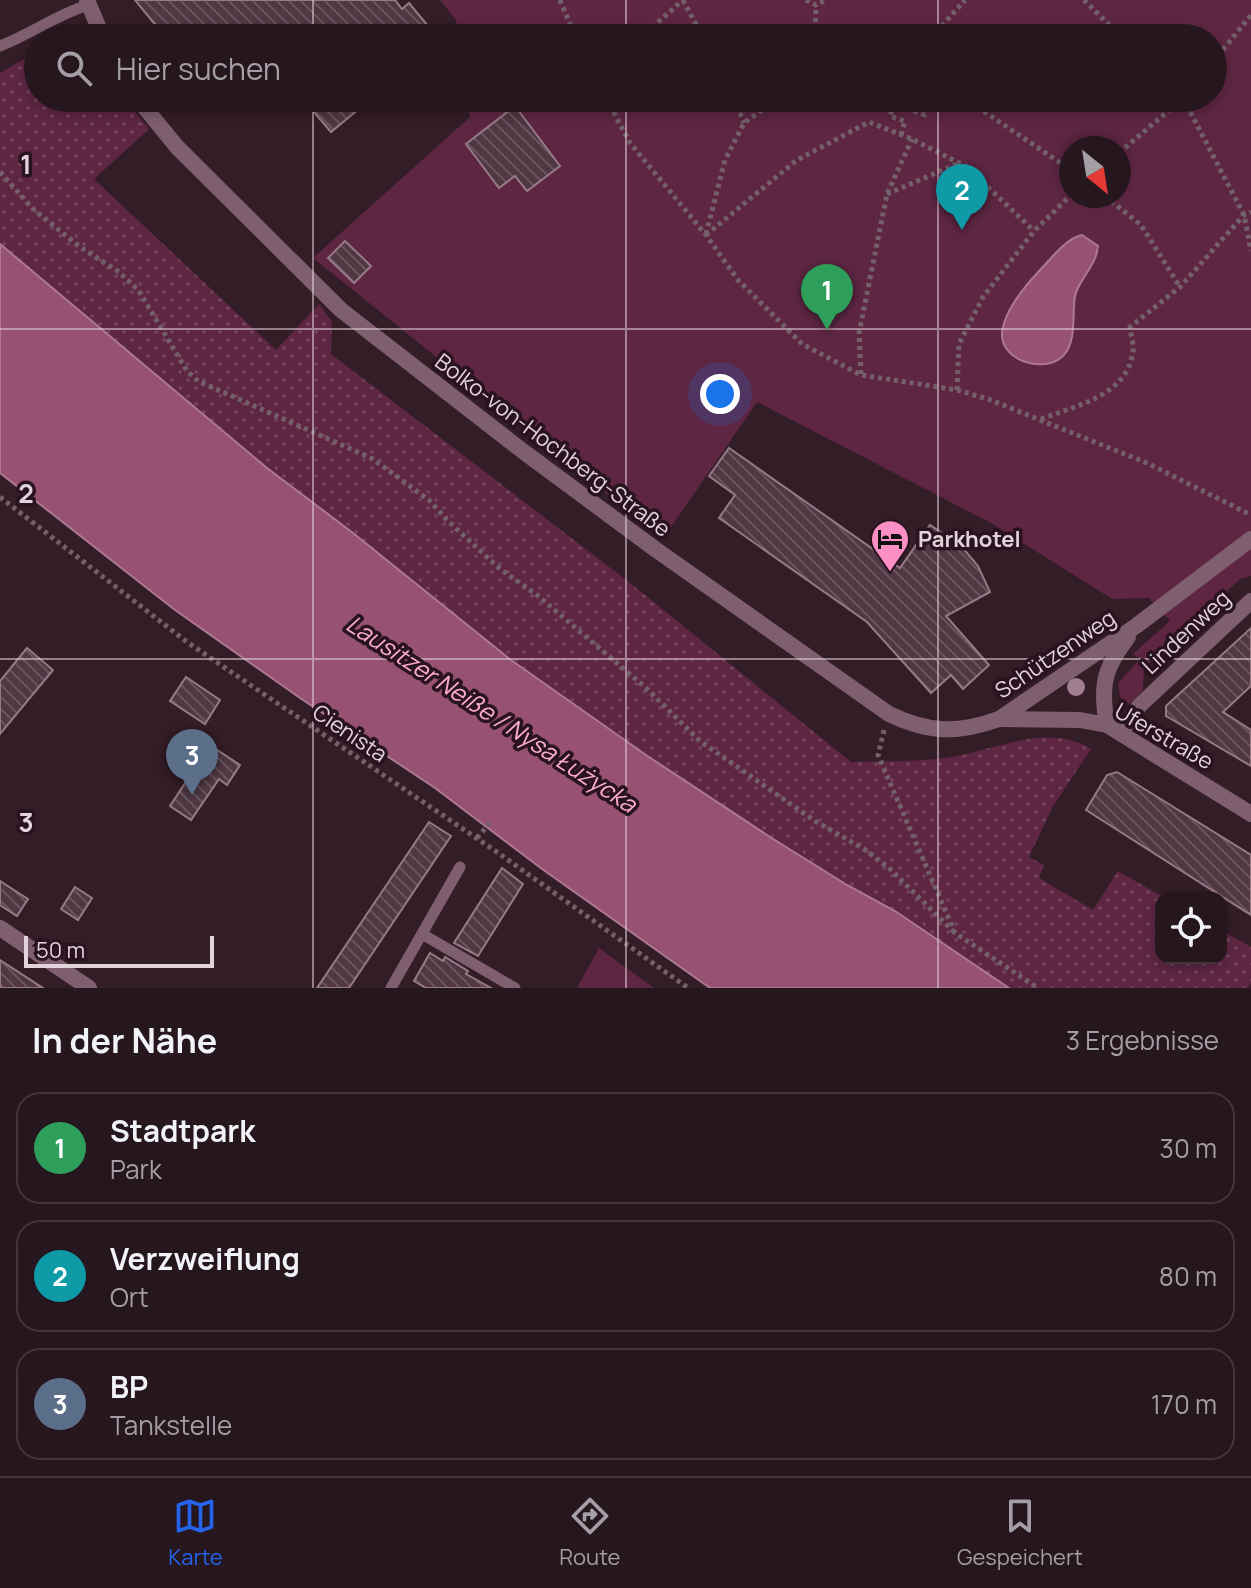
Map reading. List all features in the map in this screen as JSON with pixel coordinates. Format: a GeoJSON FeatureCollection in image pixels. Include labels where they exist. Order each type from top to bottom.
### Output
{"type":"FeatureCollection","features":[{"type":"Feature","properties":{"kind":"street"},"geometry":{"type":"LineString","coordinates":[[88,3],[97,24]]}},
{"type":"Feature","properties":{"kind":"street","name":"Bolko-von-Hochberg-Straße"},"geometry":{"type":"LineString","coordinates":[[149,112],[187,157],[341,310],[655,549],[889,714],[912,725],[937,731],[975,728],[999,719]]}},
{"type":"Feature","properties":{"kind":"street","name":"Schützenweg"},"geometry":{"type":"LineString","coordinates":[[999,719],[1136,626],[1251,539]]}},
{"type":"Feature","properties":{"kind":"street","name":"Lindenweg"},"geometry":{"type":"LineString","coordinates":[[1114,728],[1251,601]]}},
{"type":"Feature","properties":{"kind":"street","name":"Schützenweg"},"geometry":{"type":"LineString","coordinates":[[1114,728],[1103,699],[1104,677],[1136,626]]}},
{"type":"Feature","properties":{"kind":"street","name":"Uferstraße"},"geometry":{"type":"LineString","coordinates":[[999,719],[1080,720],[1114,728],[1251,814]]}},
{"type":"Feature","properties":{"kind":"street"},"geometry":{"type":"LineString","coordinates":[[0,928],[89,988]]}},
{"type":"Feature","properties":{"kind":"lane"},"geometry":{"type":"LineString","coordinates":[[41,24],[88,3]]}},
{"type":"Feature","properties":{"kind":"lane"},"geometry":{"type":"LineString","coordinates":[[0,46],[24,35]]}},
{"type":"Feature","properties":{"kind":"lane"},"geometry":{"type":"LineString","coordinates":[[391,988],[460,867]]}},
{"type":"Feature","properties":{"kind":"lane"},"geometry":{"type":"LineString","coordinates":[[422,934],[515,988]]}},
{"type":"Feature","properties":{"kind":"path"},"geometry":{"type":"LineString","coordinates":[[560,0],[570,24]]}},
{"type":"Feature","properties":{"kind":"path"},"geometry":{"type":"LineString","coordinates":[[655,24],[682,0],[695,24]]}},
{"type":"Feature","properties":{"kind":"path"},"geometry":{"type":"LineString","coordinates":[[806,0],[816,5]]}},
{"type":"Feature","properties":{"kind":"path"},"geometry":{"type":"LineString","coordinates":[[816,5],[826,0]]}},
{"type":"Feature","properties":{"kind":"path"},"geometry":{"type":"LineString","coordinates":[[944,24],[965,0]]}},
{"type":"Feature","properties":{"kind":"path"},"geometry":{"type":"LineString","coordinates":[[1084,0],[1108,24]]}},
{"type":"Feature","properties":{"kind":"path"},"geometry":{"type":"LineString","coordinates":[[815,24],[816,5]]}},
{"type":"Feature","properties":{"kind":"path"},"geometry":{"type":"LineString","coordinates":[[1227,45],[1251,15]]}},
{"type":"Feature","properties":{"kind":"path"},"geometry":{"type":"LineString","coordinates":[[613,112],[630,143],[706,235],[738,280],[802,344],[861,375],[957,390],[988,399],[1147,463],[1251,515]]}},
{"type":"Feature","properties":{"kind":"path"},"geometry":{"type":"LineString","coordinates":[[740,112],[744,123]]}},
{"type":"Feature","properties":{"kind":"path"},"geometry":{"type":"LineString","coordinates":[[706,235],[725,160],[744,123],[759,112]]}},
{"type":"Feature","properties":{"kind":"path"},"geometry":{"type":"LineString","coordinates":[[891,112],[890,116],[905,121],[901,135]]}},
{"type":"Feature","properties":{"kind":"path"},"geometry":{"type":"LineString","coordinates":[[985,112],[1059,162]]}},
{"type":"Feature","properties":{"kind":"path"},"geometry":{"type":"LineString","coordinates":[[1131,143],[1167,112]]}},
{"type":"Feature","properties":{"kind":"path"},"geometry":{"type":"LineString","coordinates":[[1190,112],[1244,215],[1251,251]]}},
{"type":"Feature","properties":{"kind":"path"},"geometry":{"type":"LineString","coordinates":[[706,235],[797,160],[869,122],[912,139],[967,167],[1034,231]]}},
{"type":"Feature","properties":{"kind":"path"},"geometry":{"type":"LineString","coordinates":[[861,375],[859,333],[887,194],[912,139]]}},
{"type":"Feature","properties":{"kind":"path"},"geometry":{"type":"LineString","coordinates":[[887,194],[959,163]]}},
{"type":"Feature","properties":{"kind":"path"},"geometry":{"type":"LineString","coordinates":[[0,172],[32,208],[80,247],[119,272],[139,291],[187,371],[198,381],[371,458],[399,478],[430,501],[500,569],[537,595],[645,687],[700,741],[815,821],[864,849],[889,868],[955,933],[1038,988]]}},
{"type":"Feature","properties":{"kind":"path"},"geometry":{"type":"LineString","coordinates":[[957,390],[959,344],[983,297],[1034,231],[1059,207]]}},
{"type":"Feature","properties":{"kind":"path"},"geometry":{"type":"LineString","coordinates":[[1120,208],[1141,225],[1180,287]]}},
{"type":"Feature","properties":{"kind":"path"},"geometry":{"type":"LineString","coordinates":[[1040,420],[1108,393],[1126,371],[1133,351],[1130,327],[1180,287],[1244,215],[1251,212]]}},
{"type":"Feature","properties":{"kind":"path","name":"Cienista"},"geometry":{"type":"LineString","coordinates":[[0,497],[187,642],[477,838],[688,988]]}},
{"type":"Feature","properties":{"kind":"path"},"geometry":{"type":"LineString","coordinates":[[889,714],[878,755],[955,933]]}},
{"type":"Feature","properties":{"kind":"path"},"geometry":{"type":"LineString","coordinates":[[477,838],[492,820]]}},
{"type":"Feature","properties":{"kind":"shaded area"},"geometry":{"type":"Polygon","coordinates":[[[440,0],[1251,0],[1251,576],[1240,579],[1144,667],[1143,690],[1129,704],[1120,697],[1118,683],[1140,659],[1133,654],[1170,621],[1149,598],[1112,599],[991,523],[757,402],[663,539],[313,258],[470,117],[469,112],[1227,112],[1227,24],[456,24],[440,0]]]}},
{"type":"Feature","properties":{"kind":"shaded area"},"geometry":{"type":"Polygon","coordinates":[[[24,59],[24,112],[135,112],[149,129],[94,179],[276,350],[319,304],[332,322],[331,354],[634,586],[851,762],[945,758],[1037,738],[1074,741],[1091,749],[1053,806],[1029,857],[1044,865],[1039,878],[1093,910],[1118,871],[1155,892],[1155,964],[1227,964],[1227,933],[1251,947],[1251,983],[1248,988],[1009,988],[895,911],[770,837],[511,660],[267,468],[0,244],[0,73],[24,59]]]}},
{"type":"Feature","properties":{"kind":"shaded area"},"geometry":{"type":"Polygon","coordinates":[[[599,948],[654,988],[577,988],[599,948]]]}},
{"type":"Feature","properties":{"kind":"water"},"geometry":{"type":"Polygon","coordinates":[[[1082,235],[1098,246],[1093,263],[1075,296],[1072,335],[1067,350],[1063,356],[1046,364],[1025,362],[1008,351],[1003,343],[1002,333],[1011,308],[1059,250],[1082,235]]]}},
{"type":"Feature","properties":{"kind":"water","name":"Lausitzer Neiße / Nysa Łużycka"},"geometry":{"type":"Polygon","coordinates":[[[0,244],[267,468],[511,660],[770,837],[895,911],[1009,988],[710,988],[542,869],[435,788],[175,610],[0,473],[0,244]]]}},
{"type":"Feature","properties":{"kind":"building"},"geometry":{"type":"Polygon","coordinates":[[[135,0],[395,0],[402,9],[409,3],[426,24],[155,24],[135,0]]]}},
{"type":"Feature","properties":{"kind":"building"},"geometry":{"type":"Polygon","coordinates":[[[314,112],[355,112],[331,132],[314,112]]]}},
{"type":"Feature","properties":{"kind":"building"},"geometry":{"type":"Polygon","coordinates":[[[507,112],[520,112],[560,166],[527,191],[515,176],[499,188],[466,144],[507,112]]]}},
{"type":"Feature","properties":{"kind":"building"},"geometry":{"type":"Polygon","coordinates":[[[345,241],[371,266],[354,283],[328,258],[345,241]]]}},
{"type":"Feature","properties":{"kind":"building","name":"Parkhotel"},"geometry":{"type":"Polygon","coordinates":[[[729,448],[900,568],[930,525],[962,547],[978,566],[990,592],[946,616],[989,665],[963,689],[951,675],[931,693],[867,622],[719,518],[735,495],[709,476],[729,448]]]}},
{"type":"Feature","properties":{"kind":"building"},"geometry":{"type":"Polygon","coordinates":[[[1251,628],[1251,686],[1223,712],[1251,730],[1251,766],[1166,716],[1166,706],[1251,628]]]}},
{"type":"Feature","properties":{"kind":"building"},"geometry":{"type":"Polygon","coordinates":[[[27,648],[53,670],[0,734],[0,681],[27,648]]]}},
{"type":"Feature","properties":{"kind":"building"},"geometry":{"type":"Polygon","coordinates":[[[186,677],[220,700],[205,724],[170,701],[186,677]]]}},
{"type":"Feature","properties":{"kind":"building"},"geometry":{"type":"Polygon","coordinates":[[[202,740],[240,765],[227,785],[219,779],[191,820],[170,806],[197,765],[189,760],[202,740]]]}},
{"type":"Feature","properties":{"kind":"building"},"geometry":{"type":"Polygon","coordinates":[[[1117,772],[1251,855],[1251,915],[1227,900],[1227,892],[1215,892],[1086,810],[1107,775],[1117,772]]]}},
{"type":"Feature","properties":{"kind":"building"},"geometry":{"type":"Polygon","coordinates":[[[429,822],[451,836],[349,988],[317,988],[429,822]]]}},
{"type":"Feature","properties":{"kind":"building"},"geometry":{"type":"Polygon","coordinates":[[[502,868],[523,884],[478,956],[454,943],[502,868]]]}},
{"type":"Feature","properties":{"kind":"building"},"geometry":{"type":"Polygon","coordinates":[[[0,881],[28,899],[17,916],[0,905],[0,881]]]}},
{"type":"Feature","properties":{"kind":"building"},"geometry":{"type":"Polygon","coordinates":[[[75,887],[92,898],[78,920],[61,909],[75,887]]]}},
{"type":"Feature","properties":{"kind":"building"},"geometry":{"type":"Polygon","coordinates":[[[430,953],[443,961],[445,957],[491,988],[426,988],[414,981],[430,953]]]}},
{"type":"Feature","properties":{"kind":"building"},"geometry":{"type":"Polygon","coordinates":[[[0,960],[43,988],[0,988],[0,960]]]}},
{"type":"Feature","properties":{"kind":"place","name":"Verzweiflung"},"geometry":{"type":"Point","coordinates":[962,230]}},
{"type":"Feature","properties":{"kind":"place","name":"Stadtpark"},"geometry":{"type":"Point","coordinates":[827,330]}},
{"type":"Feature","properties":{"kind":"place","name":"Parkhotel"},"geometry":{"type":"Point","coordinates":[890,573]}},
{"type":"Feature","properties":{"kind":"place","name":"BP"},"geometry":{"type":"Point","coordinates":[192,795]}}]}
